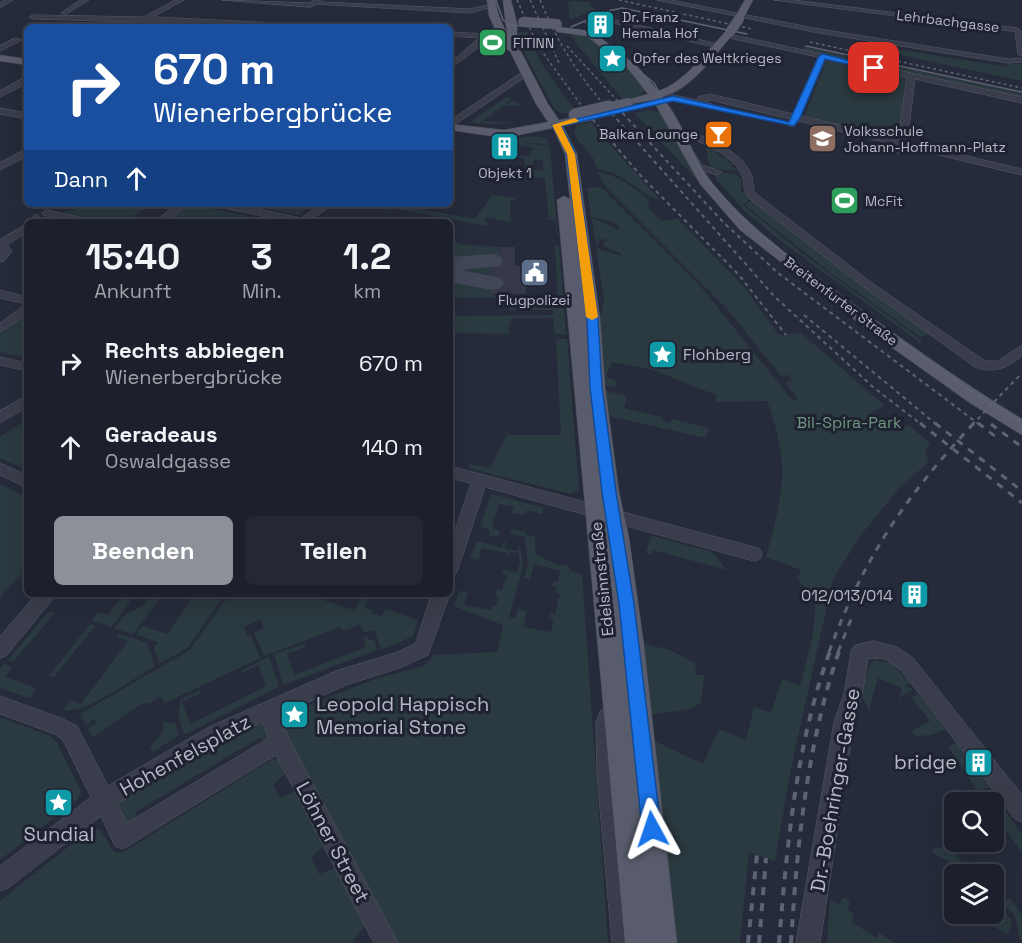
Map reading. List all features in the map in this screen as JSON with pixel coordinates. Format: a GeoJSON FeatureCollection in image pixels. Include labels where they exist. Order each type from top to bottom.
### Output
{"type":"FeatureCollection","features":[{"type":"Feature","properties":{"kind":"main road"},"geometry":{"type":"LineString","coordinates":[[507,0],[507,23],[558,27]]}},
{"type":"Feature","properties":{"kind":"main road"},"geometry":{"type":"LineString","coordinates":[[453,126],[498,134],[633,105],[668,101],[680,83],[694,72],[729,33],[749,0]]}},
{"type":"Feature","properties":{"kind":"main road","name":"Edelsinnstraße"},"geometry":{"type":"LineString","coordinates":[[491,3],[507,23],[531,103],[549,124]]}},
{"type":"Feature","properties":{"kind":"main road","name":"Edelsinnstraße"},"geometry":{"type":"LineString","coordinates":[[507,23],[513,47],[549,124],[560,160],[605,513],[646,772],[662,943]]}},
{"type":"Feature","properties":{"kind":"main road","name":"Breitenfurter Straße"},"geometry":{"type":"LineString","coordinates":[[558,27],[584,26],[599,32],[658,80],[668,101],[713,173],[742,211],[775,239],[958,373],[1022,414]]}},
{"type":"Feature","properties":{"kind":"main road","name":"Breitenfurter Straße"},"geometry":{"type":"LineString","coordinates":[[558,27],[593,35],[668,101]]}},
{"type":"Feature","properties":{"kind":"main road"},"geometry":{"type":"LineString","coordinates":[[0,58],[24,62]]}},
{"type":"Feature","properties":{"kind":"main road"},"geometry":{"type":"LineString","coordinates":[[633,105],[650,107],[668,101],[680,94],[694,72]]}},
{"type":"Feature","properties":{"kind":"main road"},"geometry":{"type":"LineString","coordinates":[[658,80],[680,83]]}},
{"type":"Feature","properties":{"kind":"main road","name":"Breitenfurter Straße"},"geometry":{"type":"LineString","coordinates":[[691,137],[706,184],[724,206],[770,248],[936,372],[1022,428]]}},
{"type":"Feature","properties":{"kind":"main road","name":"Edelsinnstraße"},"geometry":{"type":"LineString","coordinates":[[605,513],[615,700],[640,943]]}},
{"type":"Feature","properties":{"kind":"street"},"geometry":{"type":"LineString","coordinates":[[0,6],[10,0]]}},
{"type":"Feature","properties":{"kind":"street"},"geometry":{"type":"LineString","coordinates":[[59,16],[86,0]]}},
{"type":"Feature","properties":{"kind":"street"},"geometry":{"type":"LineString","coordinates":[[134,24],[181,0]]}},
{"type":"Feature","properties":{"kind":"street"},"geometry":{"type":"LineString","coordinates":[[225,0],[311,5],[315,1],[320,4],[470,11],[491,3]]}},
{"type":"Feature","properties":{"kind":"street"},"geometry":{"type":"LineString","coordinates":[[660,0],[740,18],[908,47],[1021,59]]}},
{"type":"Feature","properties":{"kind":"street","name":"Lehrbachgasse"},"geometry":{"type":"LineString","coordinates":[[777,0],[1018,30],[1021,59]]}},
{"type":"Feature","properties":{"kind":"street"},"geometry":{"type":"LineString","coordinates":[[844,17],[854,0]]}},
{"type":"Feature","properties":{"kind":"street"},"geometry":{"type":"LineString","coordinates":[[246,24],[282,3]]}},
{"type":"Feature","properties":{"kind":"street"},"geometry":{"type":"LineString","coordinates":[[33,17],[145,19],[228,24]]}},
{"type":"Feature","properties":{"kind":"street"},"geometry":{"type":"LineString","coordinates":[[599,32],[589,24],[597,18],[718,46]]}},
{"type":"Feature","properties":{"kind":"street"},"geometry":{"type":"LineString","coordinates":[[453,64],[486,36],[507,23]]}},
{"type":"Feature","properties":{"kind":"street"},"geometry":{"type":"LineString","coordinates":[[834,34],[839,26]]}},
{"type":"Feature","properties":{"kind":"street"},"geometry":{"type":"LineString","coordinates":[[729,33],[1022,100]]}},
{"type":"Feature","properties":{"kind":"street"},"geometry":{"type":"LineString","coordinates":[[453,34],[486,36]]}},
{"type":"Feature","properties":{"kind":"street"},"geometry":{"type":"LineString","coordinates":[[0,50],[18,40]]}},
{"type":"Feature","properties":{"kind":"street"},"geometry":{"type":"LineString","coordinates":[[794,121],[823,56]]}},
{"type":"Feature","properties":{"kind":"street"},"geometry":{"type":"LineString","coordinates":[[453,124],[523,76]]}},
{"type":"Feature","properties":{"kind":"street"},"geometry":{"type":"LineString","coordinates":[[900,146],[911,76]]}},
{"type":"Feature","properties":{"kind":"street"},"geometry":{"type":"LineString","coordinates":[[0,94],[24,82]]}},
{"type":"Feature","properties":{"kind":"street"},"geometry":{"type":"LineString","coordinates":[[668,101],[701,103],[794,121],[1022,172]]}},
{"type":"Feature","properties":{"kind":"street"},"geometry":{"type":"LineString","coordinates":[[0,111],[24,115]]}},
{"type":"Feature","properties":{"kind":"street","name":"Breitenfurter Straße"},"geometry":{"type":"LineString","coordinates":[[691,137],[721,150],[747,176],[748,193],[868,285],[976,361],[987,367],[995,368],[1022,349]]}},
{"type":"Feature","properties":{"kind":"street"},"geometry":{"type":"LineString","coordinates":[[900,146],[1022,180]]}},
{"type":"Feature","properties":{"kind":"street"},"geometry":{"type":"LineString","coordinates":[[3,163],[24,153]]}},
{"type":"Feature","properties":{"kind":"street"},"geometry":{"type":"LineString","coordinates":[[3,163],[24,166]]}},
{"type":"Feature","properties":{"kind":"street"},"geometry":{"type":"LineString","coordinates":[[713,173],[731,172],[747,176]]}},
{"type":"Feature","properties":{"kind":"street"},"geometry":{"type":"LineString","coordinates":[[55,207],[44,215],[70,219]]}},
{"type":"Feature","properties":{"kind":"street"},"geometry":{"type":"LineString","coordinates":[[164,219],[179,207]]}},
{"type":"Feature","properties":{"kind":"street"},"geometry":{"type":"LineString","coordinates":[[232,207],[287,219]]}},
{"type":"Feature","properties":{"kind":"street"},"geometry":{"type":"LineString","coordinates":[[306,219],[324,207]]}},
{"type":"Feature","properties":{"kind":"street"},"geometry":{"type":"LineString","coordinates":[[0,259],[6,251],[0,245],[24,228]]}},
{"type":"Feature","properties":{"kind":"street"},"geometry":{"type":"LineString","coordinates":[[0,294],[24,300]]}},
{"type":"Feature","properties":{"kind":"street"},"geometry":{"type":"LineString","coordinates":[[0,329],[24,310]]}},
{"type":"Feature","properties":{"kind":"street"},"geometry":{"type":"LineString","coordinates":[[0,361],[24,366]]}},
{"type":"Feature","properties":{"kind":"street"},"geometry":{"type":"LineString","coordinates":[[0,418],[24,403]]}},
{"type":"Feature","properties":{"kind":"street"},"geometry":{"type":"LineString","coordinates":[[0,470],[24,481]]}},
{"type":"Feature","properties":{"kind":"street"},"geometry":{"type":"LineString","coordinates":[[453,473],[754,554]]}},
{"type":"Feature","properties":{"kind":"street"},"geometry":{"type":"LineString","coordinates":[[453,559],[480,480]]}},
{"type":"Feature","properties":{"kind":"street"},"geometry":{"type":"LineString","coordinates":[[0,650],[45,597]]}},
{"type":"Feature","properties":{"kind":"street","name":"Hohenfelsplatz"},"geometry":{"type":"LineString","coordinates":[[0,880],[103,801],[216,734],[343,677],[423,649],[440,597]]}},
{"type":"Feature","properties":{"kind":"street","name":"Dr.-Boehringer-Gasse"},"geometry":{"type":"LineString","coordinates":[[808,943],[844,722],[853,694],[860,652],[874,647],[902,658],[1022,812]]}},
{"type":"Feature","properties":{"kind":"street","name":"Edelsinnstraße"},"geometry":{"type":"LineString","coordinates":[[615,700],[606,722],[606,748],[624,943]]}},
{"type":"Feature","properties":{"kind":"street"},"geometry":{"type":"LineString","coordinates":[[0,705],[61,727],[70,733],[123,838],[280,741]]}},
{"type":"Feature","properties":{"kind":"street","name":"Löhner Street"},"geometry":{"type":"LineString","coordinates":[[268,710],[280,741],[386,943]]}},
{"type":"Feature","properties":{"kind":"shaded area"},"geometry":{"type":"Polygon","coordinates":[[[500,247],[515,247],[515,266],[525,266],[526,294],[492,294],[493,253],[500,253],[500,247]]]}},
{"type":"Feature","properties":{"kind":"green space"},"geometry":{"type":"Polygon","coordinates":[[[568,2],[590,2],[591,6],[596,9],[570,20],[568,2]]]}},
{"type":"Feature","properties":{"kind":"green space"},"geometry":{"type":"Polygon","coordinates":[[[519,32],[527,32],[535,51],[553,80],[574,108],[580,110],[564,114],[555,110],[519,43],[516,36],[519,32]]]}},
{"type":"Feature","properties":{"kind":"green space"},"geometry":{"type":"Polygon","coordinates":[[[572,33],[594,40],[613,54],[645,90],[639,97],[624,101],[575,42],[570,35],[572,33]]]}},
{"type":"Feature","properties":{"kind":"green space"},"geometry":{"type":"Polygon","coordinates":[[[877,46],[1008,67],[1010,63],[1022,65],[1022,81],[896,54],[877,46]]]}},
{"type":"Feature","properties":{"kind":"green space"},"geometry":{"type":"Polygon","coordinates":[[[805,47],[1022,93],[1022,97],[802,49],[805,47]]]}},
{"type":"Feature","properties":{"kind":"green space"},"geometry":{"type":"Polygon","coordinates":[[[827,60],[906,77],[898,139],[804,117],[827,60]]]}},
{"type":"Feature","properties":{"kind":"green space"},"geometry":{"type":"Polygon","coordinates":[[[506,97],[512,99],[504,105],[515,101],[523,108],[502,106],[486,121],[516,123],[482,124],[501,106],[480,124],[470,122],[506,97]]]}},
{"type":"Feature","properties":{"kind":"green space"},"geometry":{"type":"Polygon","coordinates":[[[647,110],[662,113],[700,183],[634,113],[647,110]]]}},
{"type":"Feature","properties":{"kind":"green space"},"geometry":{"type":"Polygon","coordinates":[[[592,122],[600,134],[661,201],[606,170],[597,169],[593,158],[574,132],[577,125],[592,122]]]}},
{"type":"Feature","properties":{"kind":"green space"},"geometry":{"type":"Polygon","coordinates":[[[535,136],[546,138],[550,145],[516,141],[516,139],[535,136]]]}},
{"type":"Feature","properties":{"kind":"green space"},"geometry":{"type":"Polygon","coordinates":[[[507,140],[550,147],[558,241],[555,220],[541,220],[549,219],[545,178],[526,178],[525,169],[543,171],[543,160],[533,160],[533,168],[525,168],[524,159],[518,156],[529,156],[534,148],[506,143],[507,140]]]}},
{"type":"Feature","properties":{"kind":"green space"},"geometry":{"type":"Polygon","coordinates":[[[705,144],[718,151],[715,152],[723,155],[720,157],[728,159],[726,161],[734,164],[731,166],[740,171],[710,169],[705,144]]]}},
{"type":"Feature","properties":{"kind":"green space","name":"Bil-Spira-Park"},"geometry":{"type":"Polygon","coordinates":[[[598,172],[625,182],[637,191],[648,200],[649,208],[661,220],[677,218],[744,287],[779,335],[801,333],[885,406],[870,413],[893,432],[908,425],[930,443],[925,453],[929,462],[899,488],[860,536],[833,579],[790,773],[775,861],[749,852],[740,943],[672,943],[650,739],[703,764],[719,729],[746,740],[754,707],[771,713],[782,679],[800,686],[813,634],[817,592],[805,588],[798,579],[801,570],[766,557],[777,515],[782,479],[782,462],[775,423],[767,401],[715,402],[717,394],[651,369],[612,362],[606,377],[617,381],[615,387],[605,386],[600,318],[604,300],[596,248],[621,256],[622,254],[603,246],[605,241],[611,241],[609,239],[602,240],[598,237],[600,243],[596,246],[592,219],[618,230],[619,227],[614,222],[591,217],[587,188],[601,187],[701,287],[793,401],[798,399],[785,382],[792,380],[788,375],[781,376],[729,311],[605,186],[598,172]]]}},
{"type":"Feature","properties":{"kind":"green space"},"geometry":{"type":"Polygon","coordinates":[[[734,174],[742,179],[741,191],[750,199],[743,205],[803,254],[921,340],[922,344],[778,239],[745,211],[716,179],[716,175],[734,174]]]}},
{"type":"Feature","properties":{"kind":"green space"},"geometry":{"type":"Polygon","coordinates":[[[492,195],[515,198],[510,201],[510,222],[486,217],[484,221],[489,223],[487,226],[391,208],[380,218],[389,207],[421,207],[420,209],[475,219],[492,195]]]}},
{"type":"Feature","properties":{"kind":"green space"},"geometry":{"type":"Polygon","coordinates":[[[752,200],[858,283],[929,334],[920,337],[831,273],[745,205],[752,200]]]}},
{"type":"Feature","properties":{"kind":"green space"},"geometry":{"type":"Polygon","coordinates":[[[78,207],[147,207],[131,219],[92,219],[61,212],[78,207]]]}},
{"type":"Feature","properties":{"kind":"green space"},"geometry":{"type":"Polygon","coordinates":[[[185,207],[204,207],[262,219],[169,219],[185,207]]]}},
{"type":"Feature","properties":{"kind":"green space"},"geometry":{"type":"Polygon","coordinates":[[[257,207],[311,207],[298,215],[257,207]]]}},
{"type":"Feature","properties":{"kind":"green space"},"geometry":{"type":"Polygon","coordinates":[[[453,241],[467,245],[499,247],[500,253],[493,253],[493,260],[453,263],[453,241]]]}},
{"type":"Feature","properties":{"kind":"green space"},"geometry":{"type":"Polygon","coordinates":[[[555,246],[559,246],[566,334],[555,334],[553,318],[511,318],[508,327],[510,334],[453,333],[453,317],[455,316],[554,315],[553,310],[509,310],[509,304],[551,303],[558,300],[555,246]]]}},
{"type":"Feature","properties":{"kind":"green space"},"geometry":{"type":"Polygon","coordinates":[[[493,261],[492,281],[453,274],[453,265],[493,261]]]}},
{"type":"Feature","properties":{"kind":"green space"},"geometry":{"type":"Polygon","coordinates":[[[453,278],[492,284],[492,294],[500,295],[500,298],[453,298],[453,278]]]}},
{"type":"Feature","properties":{"kind":"green space"},"geometry":{"type":"Polygon","coordinates":[[[24,316],[24,357],[0,352],[0,335],[24,316]]]}},
{"type":"Feature","properties":{"kind":"green space"},"geometry":{"type":"Polygon","coordinates":[[[556,339],[567,339],[579,490],[571,494],[468,468],[470,464],[490,468],[507,435],[561,435],[556,339]]]}},
{"type":"Feature","properties":{"kind":"green space"},"geometry":{"type":"Polygon","coordinates":[[[605,391],[624,395],[627,398],[624,408],[662,417],[662,420],[670,423],[672,419],[709,428],[706,438],[609,416],[605,391]]]}},
{"type":"Feature","properties":{"kind":"green space"},"geometry":{"type":"Polygon","coordinates":[[[24,421],[24,469],[0,458],[0,437],[24,421]]]}},
{"type":"Feature","properties":{"kind":"green space"},"geometry":{"type":"Polygon","coordinates":[[[0,484],[24,496],[24,571],[0,597],[0,484]]]}},
{"type":"Feature","properties":{"kind":"green space"},"geometry":{"type":"Polygon","coordinates":[[[491,494],[544,508],[541,514],[527,510],[524,515],[512,513],[514,507],[499,504],[492,525],[493,529],[501,531],[498,536],[489,536],[489,529],[480,527],[491,494]]]}},
{"type":"Feature","properties":{"kind":"green space"},"geometry":{"type":"Polygon","coordinates":[[[511,529],[526,532],[525,535],[533,537],[535,534],[535,554],[560,566],[567,564],[571,571],[582,575],[608,943],[396,943],[292,746],[285,728],[285,719],[290,712],[378,678],[424,666],[434,655],[497,652],[503,625],[454,606],[459,591],[468,592],[464,605],[491,610],[493,605],[496,606],[497,589],[502,590],[507,575],[502,573],[503,570],[517,572],[520,562],[518,553],[510,552],[508,558],[507,553],[482,548],[478,560],[470,558],[477,541],[502,548],[506,542],[505,549],[517,551],[520,545],[523,566],[509,617],[515,618],[518,609],[527,611],[523,627],[551,632],[554,619],[549,618],[551,613],[555,614],[560,594],[555,592],[557,586],[552,586],[553,582],[558,582],[560,571],[534,564],[530,579],[524,578],[528,565],[525,537],[510,533],[511,529]]]}},
{"type":"Feature","properties":{"kind":"green space"},"geometry":{"type":"Polygon","coordinates":[[[653,536],[712,552],[727,570],[653,550],[652,554],[646,553],[650,538],[653,536]]]}},
{"type":"Feature","properties":{"kind":"green space"},"geometry":{"type":"Polygon","coordinates":[[[122,597],[133,597],[112,627],[91,621],[98,612],[108,615],[122,597]]]}},
{"type":"Feature","properties":{"kind":"green space"},"geometry":{"type":"Polygon","coordinates":[[[149,597],[161,597],[133,634],[114,628],[127,613],[143,606],[149,597]]]}},
{"type":"Feature","properties":{"kind":"green space"},"geometry":{"type":"Polygon","coordinates":[[[193,597],[223,597],[187,648],[159,664],[154,647],[158,642],[136,635],[142,626],[167,634],[193,597]]]}},
{"type":"Feature","properties":{"kind":"green space"},"geometry":{"type":"Polygon","coordinates":[[[228,597],[316,597],[354,610],[361,597],[369,597],[364,607],[373,610],[372,613],[381,616],[386,609],[418,620],[413,636],[381,650],[374,630],[365,632],[360,625],[343,631],[340,627],[264,656],[254,633],[264,628],[260,619],[244,627],[247,636],[251,635],[260,658],[165,703],[160,696],[150,703],[141,704],[93,737],[88,728],[97,723],[94,719],[86,725],[80,714],[190,650],[228,597]]]}},
{"type":"Feature","properties":{"kind":"green space"},"geometry":{"type":"Polygon","coordinates":[[[49,611],[55,613],[13,662],[8,660],[49,611]]]}},
{"type":"Feature","properties":{"kind":"green space"},"geometry":{"type":"Polygon","coordinates":[[[90,624],[95,626],[54,677],[49,676],[90,624]]]}},
{"type":"Feature","properties":{"kind":"green space"},"geometry":{"type":"Polygon","coordinates":[[[119,634],[147,643],[155,666],[84,707],[63,710],[70,700],[81,704],[128,641],[117,637],[119,634]]]}},
{"type":"Feature","properties":{"kind":"green space"},"geometry":{"type":"Polygon","coordinates":[[[367,636],[369,640],[374,639],[377,650],[283,685],[274,654],[305,644],[305,647],[287,654],[294,675],[366,647],[363,637],[367,636]]]}},
{"type":"Feature","properties":{"kind":"green space"},"geometry":{"type":"Polygon","coordinates":[[[641,643],[670,650],[695,663],[696,675],[704,675],[701,703],[690,709],[649,715],[641,643]]]}},
{"type":"Feature","properties":{"kind":"green space"},"geometry":{"type":"Polygon","coordinates":[[[269,656],[279,687],[184,735],[178,714],[181,699],[200,690],[201,693],[182,702],[190,724],[266,686],[258,665],[242,673],[241,671],[269,656]]]}},
{"type":"Feature","properties":{"kind":"green space"},"geometry":{"type":"Polygon","coordinates":[[[875,660],[892,664],[910,683],[906,686],[913,690],[899,700],[902,688],[878,678],[869,711],[861,693],[869,666],[875,660]]]}},
{"type":"Feature","properties":{"kind":"green space"},"geometry":{"type":"Polygon","coordinates":[[[4,664],[13,667],[5,677],[36,688],[30,698],[0,688],[0,669],[4,664]]]}},
{"type":"Feature","properties":{"kind":"green space"},"geometry":{"type":"Polygon","coordinates":[[[918,694],[945,729],[932,735],[916,736],[912,731],[930,721],[913,700],[912,697],[918,694]]]}},
{"type":"Feature","properties":{"kind":"green space"},"geometry":{"type":"Polygon","coordinates":[[[0,717],[50,736],[56,741],[81,791],[77,800],[0,860],[0,717]]]}},
{"type":"Feature","properties":{"kind":"green space"},"geometry":{"type":"Polygon","coordinates":[[[261,719],[272,734],[267,741],[259,738],[137,811],[134,821],[130,824],[125,823],[117,804],[162,773],[261,719]]]}},
{"type":"Feature","properties":{"kind":"green space"},"geometry":{"type":"Polygon","coordinates":[[[163,722],[175,723],[179,735],[153,752],[150,748],[163,732],[163,722]]]}},
{"type":"Feature","properties":{"kind":"green space"},"geometry":{"type":"Polygon","coordinates":[[[956,743],[989,787],[977,790],[948,746],[956,743]]]}},
{"type":"Feature","properties":{"kind":"green space"},"geometry":{"type":"Polygon","coordinates":[[[273,759],[281,761],[287,773],[273,784],[280,798],[296,791],[325,844],[311,858],[319,874],[336,868],[367,924],[353,941],[354,943],[0,943],[0,901],[92,828],[100,829],[114,852],[122,853],[273,759]]]}},
{"type":"Feature","properties":{"kind":"green space"},"geometry":{"type":"Polygon","coordinates":[[[1004,809],[1022,835],[1022,853],[1004,826],[1004,809]]]}},
{"type":"Feature","properties":{"kind":"green space"},"geometry":{"type":"Polygon","coordinates":[[[934,848],[944,848],[944,852],[955,852],[964,864],[953,864],[932,851],[934,848]]]}},
{"type":"Feature","properties":{"kind":"green space"},"geometry":{"type":"Polygon","coordinates":[[[843,897],[850,901],[847,909],[854,914],[852,922],[876,938],[879,933],[895,943],[827,943],[830,899],[839,905],[843,897]]]}},
{"type":"Feature","properties":{"kind":"green space"},"geometry":{"type":"Polygon","coordinates":[[[1011,898],[1022,916],[1022,942],[1016,921],[1004,906],[1004,900],[1011,898]]]}},
{"type":"Feature","properties":{"kind":"green space"},"geometry":{"type":"Polygon","coordinates":[[[1004,912],[1012,920],[1008,935],[990,924],[1004,924],[1004,912]]]}},
{"type":"Feature","properties":{"kind":"taxiway"},"geometry":{"type":"LineString","coordinates":[[453,264],[492,261]]}},
{"type":"Feature","properties":{"kind":"taxiway"},"geometry":{"type":"LineString","coordinates":[[453,276],[492,283]]}},
{"type":"Feature","properties":{"kind":"tram line"},"geometry":{"type":"LineString","coordinates":[[496,0],[503,20],[509,25],[579,30],[596,36],[654,83],[705,177],[749,226],[864,315],[963,386],[1022,423]]}},
{"type":"Feature","properties":{"kind":"tram line"},"geometry":{"type":"LineString","coordinates":[[571,27],[608,11],[622,8],[747,34]]}},
{"type":"Feature","properties":{"kind":"tram line"},"geometry":{"type":"LineString","coordinates":[[806,46],[1022,92]]}},
{"type":"Feature","properties":{"kind":"railway"},"geometry":{"type":"LineString","coordinates":[[517,0],[538,46],[584,109]]}},
{"type":"Feature","properties":{"kind":"railway"},"geometry":{"type":"LineString","coordinates":[[530,0],[560,65]]}},
{"type":"Feature","properties":{"kind":"railway"},"geometry":{"type":"LineString","coordinates":[[540,0],[569,58],[608,109]]}},
{"type":"Feature","properties":{"kind":"railway"},"geometry":{"type":"LineString","coordinates":[[619,0],[752,29]]}},
{"type":"Feature","properties":{"kind":"railway"},"geometry":{"type":"LineString","coordinates":[[810,42],[1022,88]]}},
{"type":"Feature","properties":{"kind":"railway"},"geometry":{"type":"LineString","coordinates":[[567,46],[624,108]]}},
{"type":"Feature","properties":{"kind":"railway"},"geometry":{"type":"LineString","coordinates":[[582,107],[642,177],[739,275],[786,335]]}},
{"type":"Feature","properties":{"kind":"railway"},"geometry":{"type":"LineString","coordinates":[[606,107],[775,297],[873,387],[922,425]]}},
{"type":"Feature","properties":{"kind":"railway"},"geometry":{"type":"LineString","coordinates":[[617,107],[723,222],[778,273],[975,422]]}},
{"type":"Feature","properties":{"kind":"railway"},"geometry":{"type":"LineString","coordinates":[[804,315],[937,425]]}},
{"type":"Feature","properties":{"kind":"railway"},"geometry":{"type":"LineString","coordinates":[[975,422],[1022,373]]}},
{"type":"Feature","properties":{"kind":"railway"},"geometry":{"type":"LineString","coordinates":[[972,425],[975,422]]}},
{"type":"Feature","properties":{"kind":"railway"},"geometry":{"type":"LineString","coordinates":[[975,422],[980,425]]}},
{"type":"Feature","properties":{"kind":"railway"},"geometry":{"type":"LineString","coordinates":[[920,423],[951,448]]}},
{"type":"Feature","properties":{"kind":"railway"},"geometry":{"type":"LineString","coordinates":[[935,423],[958,441]]}},
{"type":"Feature","properties":{"kind":"railway"},"geometry":{"type":"LineString","coordinates":[[958,441],[974,423]]}},
{"type":"Feature","properties":{"kind":"railway"},"geometry":{"type":"LineString","coordinates":[[978,423],[996,437]]}},
{"type":"Feature","properties":{"kind":"railway"},"geometry":{"type":"LineString","coordinates":[[991,424],[1022,447]]}},
{"type":"Feature","properties":{"kind":"railway"},"geometry":{"type":"LineString","coordinates":[[951,448],[958,441]]}},
{"type":"Feature","properties":{"kind":"railway"},"geometry":{"type":"LineString","coordinates":[[958,441],[1022,491]]}},
{"type":"Feature","properties":{"kind":"railway"},"geometry":{"type":"LineString","coordinates":[[829,652],[842,618],[872,557],[907,503],[951,448]]}},
{"type":"Feature","properties":{"kind":"railway"},"geometry":{"type":"LineString","coordinates":[[951,448],[1022,503]]}},
{"type":"Feature","properties":{"kind":"railway"},"geometry":{"type":"LineString","coordinates":[[838,652],[853,614]]}},
{"type":"Feature","properties":{"kind":"railway"},"geometry":{"type":"LineString","coordinates":[[779,943],[790,832],[801,758],[818,686],[830,651]]}},
{"type":"Feature","properties":{"kind":"railway"},"geometry":{"type":"LineString","coordinates":[[791,943],[805,795],[819,722],[839,651]]}},
{"type":"Feature","properties":{"kind":"railway"},"geometry":{"type":"LineString","coordinates":[[748,943],[757,854]]}},
{"type":"Feature","properties":{"kind":"railway"},"geometry":{"type":"LineString","coordinates":[[759,943],[766,858]]}},
{"type":"Feature","properties":{"kind":"slow traffic"},"geometry":{"type":"LineString","coordinates":[[575,121],[556,125],[571,154],[592,317]]}},
{"type":"Feature","properties":{"kind":"place","name":"Dr. Franz Hemala Hof"},"geometry":{"type":"Point","coordinates":[601,25]}},
{"type":"Feature","properties":{"kind":"place","name":"FITINN"},"geometry":{"type":"Point","coordinates":[492,43]}},
{"type":"Feature","properties":{"kind":"place","name":"Opfer des Weltkrieges"},"geometry":{"type":"Point","coordinates":[612,58]}},
{"type":"Feature","properties":{"kind":"place","name":"Balkan Lounge"},"geometry":{"type":"Point","coordinates":[719,134]}},
{"type":"Feature","properties":{"kind":"place","name":"Volksschule Johann-Hoffmann-Platz"},"geometry":{"type":"Point","coordinates":[823,139]}},
{"type":"Feature","properties":{"kind":"place","name":"Objekt 1"},"geometry":{"type":"Point","coordinates":[505,146]}},
{"type":"Feature","properties":{"kind":"place","name":"McFit"},"geometry":{"type":"Point","coordinates":[844,201]}},
{"type":"Feature","properties":{"kind":"place","name":"Flugpolizei"},"geometry":{"type":"Point","coordinates":[534,273]}},
{"type":"Feature","properties":{"kind":"place","name":"Flohberg"},"geometry":{"type":"Point","coordinates":[662,354]}},
{"type":"Feature","properties":{"kind":"place","name":"012/013/014"},"geometry":{"type":"Point","coordinates":[914,595]}},
{"type":"Feature","properties":{"kind":"place","name":"Leopold Happisch Memorial Stone"},"geometry":{"type":"Point","coordinates":[295,715]}},
{"type":"Feature","properties":{"kind":"place","name":"bridge"},"geometry":{"type":"Point","coordinates":[978,762]}},
{"type":"Feature","properties":{"kind":"place","name":"Sundial"},"geometry":{"type":"Point","coordinates":[59,803]}},
{"type":"Feature","properties":{"kind":"route"},"geometry":{"type":"LineString","coordinates":[[652,829],[627,604],[609,492],[596,387],[592,319],[576,188],[570,150],[556,125],[673,98],[791,124],[796,118],[823,56],[874,68]]}}]}
